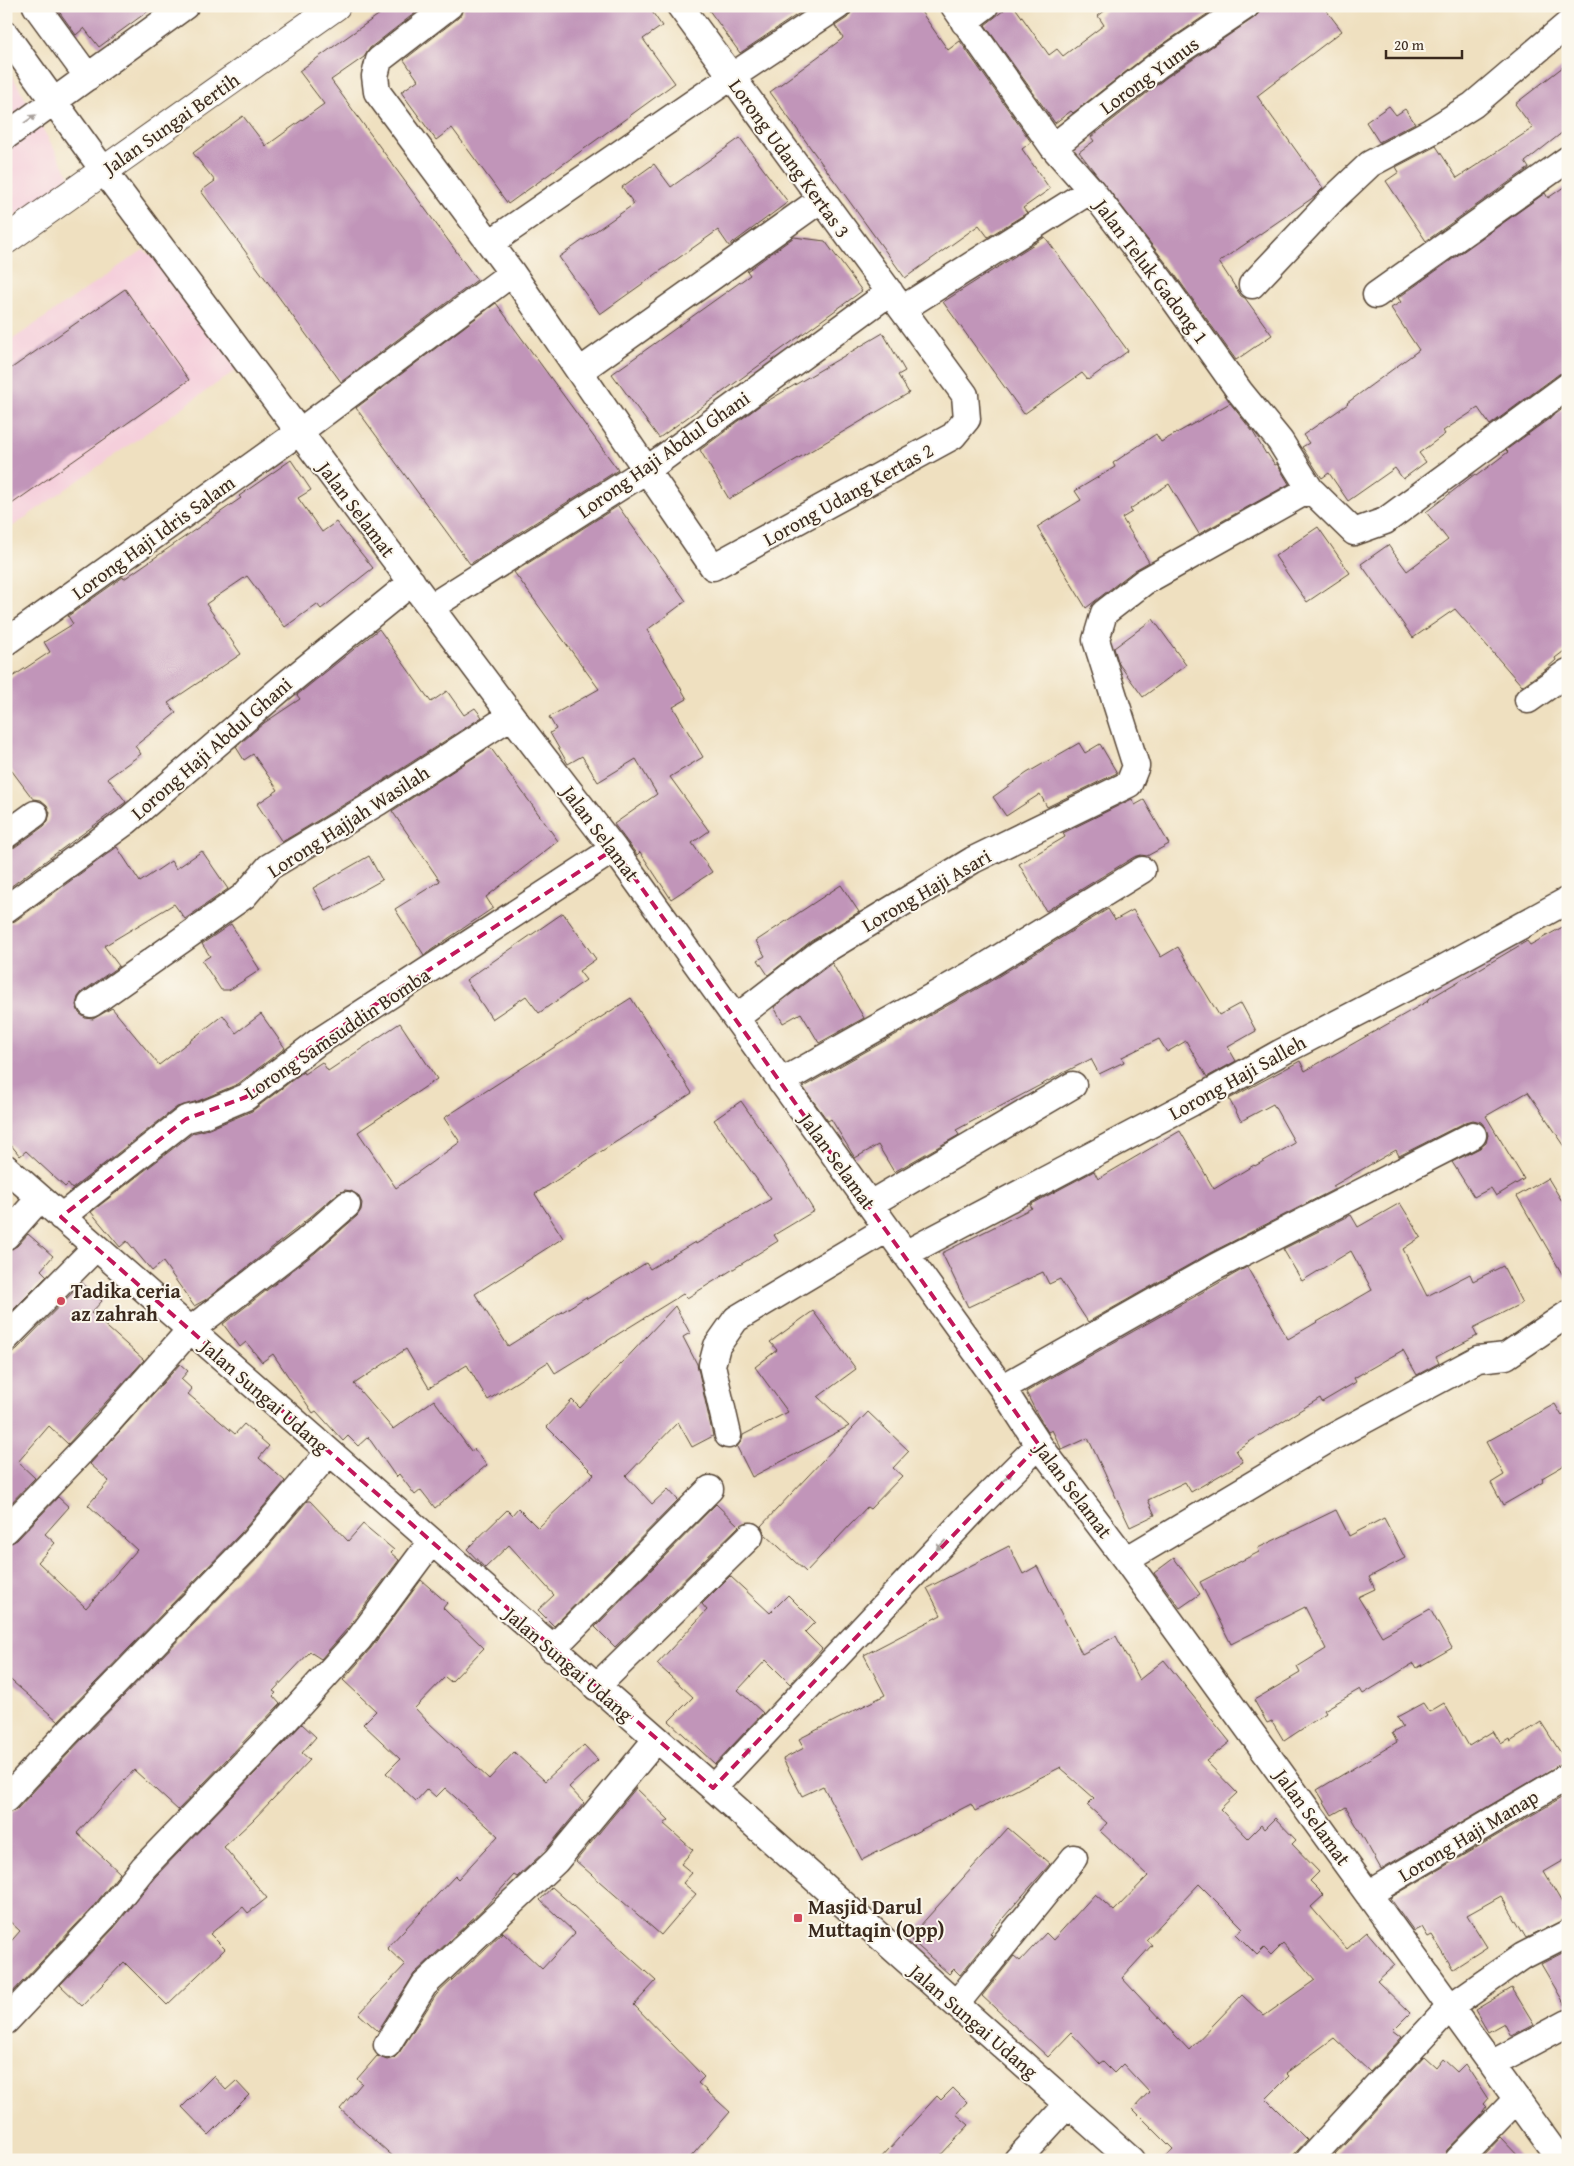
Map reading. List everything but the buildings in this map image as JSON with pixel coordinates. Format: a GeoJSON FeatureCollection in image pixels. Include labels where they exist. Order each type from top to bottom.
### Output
{"type":"FeatureCollection","features":[{"type":"Feature","properties":{"kind":"main road","name":"Jalan Sungai Bertih"},"geometry":{"type":"LineString","coordinates":[[6,240],[336,6]]}},
{"type":"Feature","properties":{"kind":"street"},"geometry":{"type":"LineString","coordinates":[[36,6],[88,77]]}},
{"type":"Feature","properties":{"kind":"street"},"geometry":{"type":"LineString","coordinates":[[6,136],[185,6]]}},
{"type":"Feature","properties":{"kind":"street"},"geometry":{"type":"LineString","coordinates":[[450,6],[379,60],[375,76],[377,92],[512,273],[648,469]]}},
{"type":"Feature","properties":{"kind":"street","name":"Lorong Udang Kertas 3"},"geometry":{"type":"LineString","coordinates":[[680,6],[820,200],[896,300]]}},
{"type":"Feature","properties":{"kind":"street"},"geometry":{"type":"LineString","coordinates":[[490,243],[731,77],[838,6]]}},
{"type":"Feature","properties":{"kind":"street"},"geometry":{"type":"LineString","coordinates":[[959,14],[985,6]]}},
{"type":"Feature","properties":{"kind":"street","name":"Lorong Yunus"},"geometry":{"type":"LineString","coordinates":[[1053,147],[1158,66],[1246,6]]}},
{"type":"Feature","properties":{"kind":"street","name":"Jalan Teluk Gadong 1"},"geometry":{"type":"LineString","coordinates":[[959,14],[1053,147],[1091,190],[1161,281],[1240,392],[1280,441],[1310,489],[1354,532],[1385,521],[1568,386]]}},
{"type":"Feature","properties":{"kind":"street"},"geometry":{"type":"LineString","coordinates":[[1252,285],[1333,199],[1370,164],[1430,132],[1473,105],[1568,24]]}},
{"type":"Feature","properties":{"kind":"street","name":"Jalan Selamat"},"geometry":{"type":"LineString","coordinates":[[6,35],[299,432],[614,849],[1002,1388],[1039,1444],[1126,1560],[1561,2160]]}},
{"type":"Feature","properties":{"kind":"street"},"geometry":{"type":"LineString","coordinates":[[1376,296],[1568,159]]}},
{"type":"Feature","properties":{"kind":"street","name":"Lorong Haji Abdul Ghani"},"geometry":{"type":"LineString","coordinates":[[431,607],[648,469],[896,300],[1091,190]]}},
{"type":"Feature","properties":{"kind":"street"},"geometry":{"type":"LineString","coordinates":[[580,371],[820,200]]}},
{"type":"Feature","properties":{"kind":"street","name":"Lorong Haji Idris Salam"},"geometry":{"type":"LineString","coordinates":[[6,642],[299,432],[512,273]]}},
{"type":"Feature","properties":{"kind":"street","name":"Lorong Udang Kertas 2"},"geometry":{"type":"LineString","coordinates":[[648,469],[713,568],[953,436],[967,419],[965,395],[896,300]]}},
{"type":"Feature","properties":{"kind":"street","name":"Lorong Haji Asari"},"geometry":{"type":"LineString","coordinates":[[736,1018],[820,953],[973,860],[1129,784],[1136,766],[1096,640],[1104,613],[1144,582],[1310,489]]}},
{"type":"Feature","properties":{"kind":"street","name":"Lorong Haji Abdul Ghani"},"geometry":{"type":"LineString","coordinates":[[6,909],[126,821],[284,686],[412,582]]}},
{"type":"Feature","properties":{"kind":"street"},"geometry":{"type":"LineString","coordinates":[[1528,700],[1568,672]]}},
{"type":"Feature","properties":{"kind":"street","name":"Lorong Hajjah Wasilah"},"geometry":{"type":"LineString","coordinates":[[91,1004],[244,896],[269,867],[378,802],[512,716]]}},
{"type":"Feature","properties":{"kind":"street"},"geometry":{"type":"LineString","coordinates":[[6,836],[35,814]]}},
{"type":"Feature","properties":{"kind":"street","name":"Lorong Samsuddin Bomba"},"geometry":{"type":"LineString","coordinates":[[61,1217],[186,1119],[203,1115],[246,1097],[318,1042],[614,849]]}},
{"type":"Feature","properties":{"kind":"street"},"geometry":{"type":"LineString","coordinates":[[781,1082],[981,969],[1142,870]]}},
{"type":"Feature","properties":{"kind":"street","name":"Lorong Haji Salleh"},"geometry":{"type":"LineString","coordinates":[[905,1254],[1191,1103],[1280,1053],[1444,968],[1568,900]]}},
{"type":"Feature","properties":{"kind":"street"},"geometry":{"type":"LineString","coordinates":[[870,1204],[1073,1085]]}},
{"type":"Feature","properties":{"kind":"street"},"geometry":{"type":"LineString","coordinates":[[1002,1388],[1217,1266],[1473,1135]]}},
{"type":"Feature","properties":{"kind":"street","name":"Jalan Sungai Udang"},"geometry":{"type":"LineString","coordinates":[[6,1168],[552,1649],[713,1788],[1131,2160]]}},
{"type":"Feature","properties":{"kind":"street"},"geometry":{"type":"LineString","coordinates":[[6,1236],[40,1198]]}},
{"type":"Feature","properties":{"kind":"street"},"geometry":{"type":"LineString","coordinates":[[6,1530],[98,1434],[190,1330],[306,1241],[346,1205]]}},
{"type":"Feature","properties":{"kind":"street"},"geometry":{"type":"LineString","coordinates":[[728,1435],[712,1365],[717,1346],[736,1319],[887,1228]]}},
{"type":"Feature","properties":{"kind":"street"},"geometry":{"type":"LineString","coordinates":[[6,1338],[96,1247]]}},
{"type":"Feature","properties":{"kind":"street"},"geometry":{"type":"LineString","coordinates":[[1126,1560],[1329,1439],[1478,1359],[1506,1356],[1568,1314]]}},
{"type":"Feature","properties":{"kind":"street"},"geometry":{"type":"LineString","coordinates":[[713,1788],[975,1509],[1039,1444]]}},
{"type":"Feature","properties":{"kind":"street"},"geometry":{"type":"LineString","coordinates":[[6,1799],[71,1728],[252,1543],[329,1452]]}},
{"type":"Feature","properties":{"kind":"street"},"geometry":{"type":"LineString","coordinates":[[552,1649],[710,1489]]}},
{"type":"Feature","properties":{"kind":"street"},"geometry":{"type":"LineString","coordinates":[[596,1687],[750,1536]]}},
{"type":"Feature","properties":{"kind":"street"},"geometry":{"type":"LineString","coordinates":[[6,2021],[103,1918],[144,1867],[283,1723],[359,1639],[431,1542]]}},
{"type":"Feature","properties":{"kind":"street"},"geometry":{"type":"LineString","coordinates":[[387,2045],[424,1985],[556,1861],[656,1740]]}},
{"type":"Feature","properties":{"kind":"street","name":"Lorong Haji Manap"},"geometry":{"type":"LineString","coordinates":[[1368,1894],[1568,1776]]}},
{"type":"Feature","properties":{"kind":"street"},"geometry":{"type":"LineString","coordinates":[[956,2004],[1074,1858]]}},
{"type":"Feature","properties":{"kind":"street"},"geometry":{"type":"LineString","coordinates":[[1309,2160],[1450,2007],[1523,1956],[1568,1932]]}},
{"type":"Feature","properties":{"kind":"street"},"geometry":{"type":"LineString","coordinates":[[1491,2064],[1568,2023]]}},
{"type":"Feature","properties":{"kind":"street"},"geometry":{"type":"LineString","coordinates":[[1458,2160],[1517,2099]]}},
{"type":"Feature","properties":{"kind":"street"},"geometry":{"type":"LineString","coordinates":[[1017,2160],[1068,2104]]}},
{"type":"Feature","properties":{"kind":"highlighted area"},"geometry":{"type":"Polygon","coordinates":[[[614,849],[1039,1445],[713,1788],[61,1217],[186,1119],[246,1097],[318,1042],[614,849]]]}},
{"type":"Feature","properties":{"kind":"shaded area"},"geometry":{"type":"Polygon","coordinates":[[[6,65],[72,180],[6,221],[6,65]]]}},
{"type":"Feature","properties":{"kind":"shaded area"},"geometry":{"type":"Polygon","coordinates":[[[143,250],[157,259],[239,368],[6,531],[6,344],[143,250]]]}},
{"type":"Feature","properties":{"kind":"place","name":"Tadika ceria az zahrah"},"geometry":{"type":"Point","coordinates":[61,1301]}},
{"type":"Feature","properties":{"kind":"place","name":"Masjid Darul Muttaqin (Opp)"},"geometry":{"type":"Point","coordinates":[798,1918]}}]}
